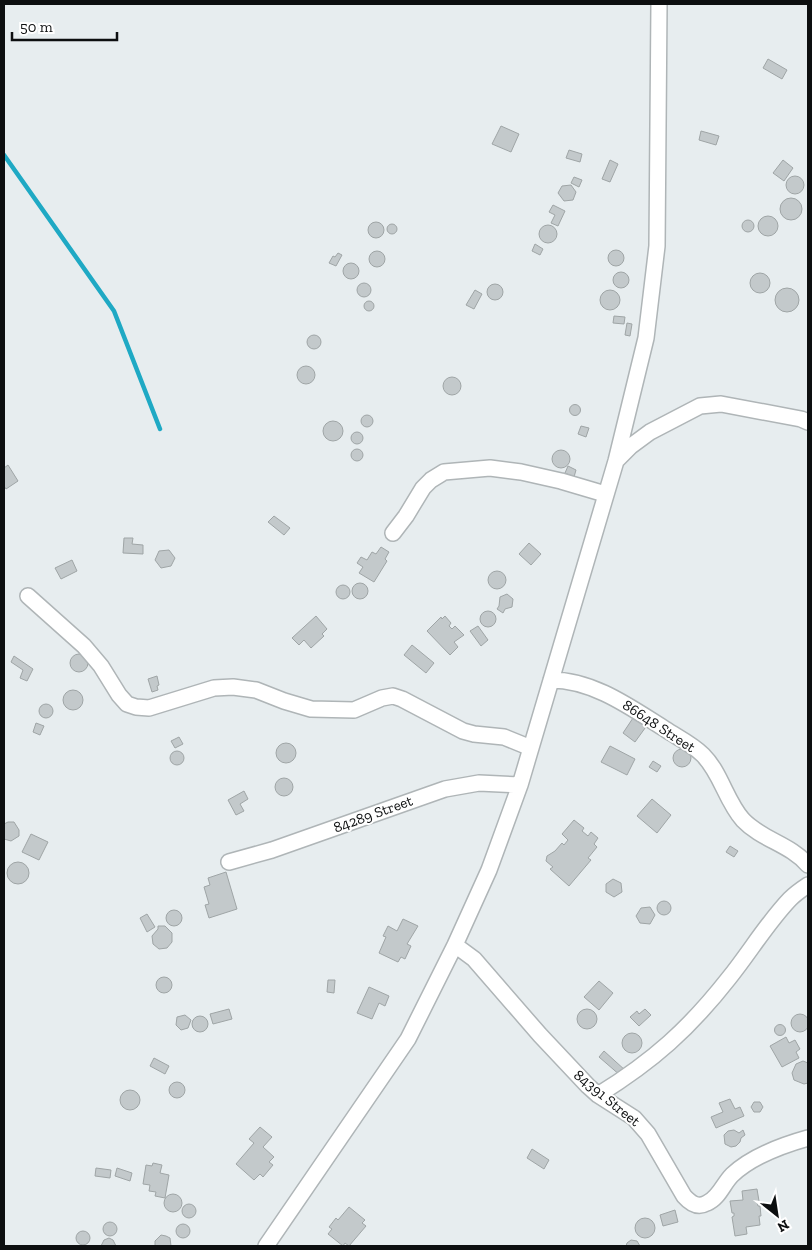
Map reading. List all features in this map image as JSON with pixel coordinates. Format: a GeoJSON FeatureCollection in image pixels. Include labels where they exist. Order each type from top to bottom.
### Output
{"type":"FeatureCollection","features":[{"type":"Feature","properties":{"kind":"street"},"geometry":{"type":"LineString","coordinates":[[266,1246],[322,1167],[408,1038],[455,945],[489,870],[520,785],[616,461],[646,338],[657,246],[659,4]]}},
{"type":"Feature","properties":{"kind":"street"},"geometry":{"type":"LineString","coordinates":[[616,461],[631,446],[650,432],[700,406],[721,404],[801,419],[808,422]]}},
{"type":"Feature","properties":{"kind":"street"},"geometry":{"type":"LineString","coordinates":[[393,533],[423,488],[431,480],[444,472],[490,468],[521,472],[606,494]]}},
{"type":"Feature","properties":{"kind":"street"},"geometry":{"type":"LineString","coordinates":[[28,596],[84,646],[101,666],[119,695],[127,704],[136,707],[149,708],[214,688],[233,687],[256,690],[311,709],[354,710],[382,698],[393,696],[463,731],[504,737],[531,748]]}},
{"type":"Feature","properties":{"kind":"street","name":"86648 Street"},"geometry":{"type":"LineString","coordinates":[[551,680],[571,682],[604,692],[688,744],[703,755],[713,768],[742,818],[755,831],[800,856],[808,865]]}},
{"type":"Feature","properties":{"kind":"street","name":"84289 Street"},"geometry":{"type":"LineString","coordinates":[[229,862],[282,846],[445,790],[479,782],[520,785]]}},
{"type":"Feature","properties":{"kind":"street"},"geometry":{"type":"LineString","coordinates":[[598,1095],[629,1076],[658,1054],[686,1028],[729,979],[791,898],[808,885]]}},
{"type":"Feature","properties":{"kind":"street","name":"84391 Street"},"geometry":{"type":"LineString","coordinates":[[455,945],[474,959],[571,1069],[598,1095],[634,1118],[648,1134],[689,1202],[695,1205],[707,1203],[715,1199],[729,1179],[744,1166],[763,1155],[808,1138]]}},
{"type":"Feature","properties":{"kind":"building"},"geometry":{"type":"Polygon","coordinates":[[[768,59],[787,70],[782,79],[763,68],[768,59]]]}},
{"type":"Feature","properties":{"kind":"building"},"geometry":{"type":"Polygon","coordinates":[[[501,126],[519,134],[511,152],[492,144],[501,126]]]}},
{"type":"Feature","properties":{"kind":"building"},"geometry":{"type":"Polygon","coordinates":[[[701,131],[719,136],[716,145],[699,140],[701,131]]]}},
{"type":"Feature","properties":{"kind":"building"},"geometry":{"type":"Polygon","coordinates":[[[569,150],[582,154],[580,162],[566,158],[569,150]]]}},
{"type":"Feature","properties":{"kind":"building"},"geometry":{"type":"Polygon","coordinates":[[[610,160],[618,164],[610,182],[602,179],[610,160]]]}},
{"type":"Feature","properties":{"kind":"building"},"geometry":{"type":"Polygon","coordinates":[[[783,160],[793,168],[784,181],[773,173],[783,160]]]}},
{"type":"Feature","properties":{"kind":"building"},"geometry":{"type":"Polygon","coordinates":[[[791,176],[799,176],[804,181],[802,192],[791,194],[786,189],[786,181],[791,176]]]}},
{"type":"Feature","properties":{"kind":"building"},"geometry":{"type":"Polygon","coordinates":[[[574,177],[582,180],[579,187],[571,183],[574,177]]]}},
{"type":"Feature","properties":{"kind":"building"},"geometry":{"type":"Polygon","coordinates":[[[571,185],[576,192],[573,200],[564,201],[558,193],[562,186],[571,185]]]}},
{"type":"Feature","properties":{"kind":"building"},"geometry":{"type":"Polygon","coordinates":[[[791,198],[799,201],[802,209],[799,217],[791,220],[783,217],[780,209],[783,201],[791,198]]]}},
{"type":"Feature","properties":{"kind":"building"},"geometry":{"type":"Polygon","coordinates":[[[553,205],[565,211],[558,226],[551,223],[555,215],[549,212],[553,205]]]}},
{"type":"Feature","properties":{"kind":"building"},"geometry":{"type":"Polygon","coordinates":[[[768,216],[775,219],[778,226],[775,233],[768,236],[761,233],[758,226],[761,219],[768,216]]]}},
{"type":"Feature","properties":{"kind":"building"},"geometry":{"type":"Polygon","coordinates":[[[750,220],[753,221],[753,231],[746,232],[743,231],[742,224],[743,221],[750,220]]]}},
{"type":"Feature","properties":{"kind":"building"},"geometry":{"type":"Polygon","coordinates":[[[376,222],[382,224],[384,230],[382,236],[376,238],[370,236],[368,230],[370,224],[376,222]]]}},
{"type":"Feature","properties":{"kind":"building"},"geometry":{"type":"Polygon","coordinates":[[[392,224],[397,229],[392,234],[387,229],[392,224]]]}},
{"type":"Feature","properties":{"kind":"building"},"geometry":{"type":"Polygon","coordinates":[[[548,225],[554,228],[557,234],[554,240],[548,243],[542,240],[539,234],[542,228],[548,225]]]}},
{"type":"Feature","properties":{"kind":"building"},"geometry":{"type":"Polygon","coordinates":[[[535,244],[543,249],[540,255],[532,251],[535,244]]]}},
{"type":"Feature","properties":{"kind":"building"},"geometry":{"type":"Polygon","coordinates":[[[616,250],[622,252],[624,258],[622,264],[616,266],[610,264],[608,258],[610,252],[616,250]]]}},
{"type":"Feature","properties":{"kind":"building"},"geometry":{"type":"Polygon","coordinates":[[[374,251],[380,251],[385,256],[383,265],[374,267],[369,262],[369,256],[374,251]]]}},
{"type":"Feature","properties":{"kind":"building"},"geometry":{"type":"Polygon","coordinates":[[[338,253],[342,255],[336,266],[329,263],[333,256],[335,257],[338,253]]]}},
{"type":"Feature","properties":{"kind":"building"},"geometry":{"type":"Polygon","coordinates":[[[348,263],[354,263],[359,268],[357,277],[348,279],[343,274],[343,268],[348,263]]]}},
{"type":"Feature","properties":{"kind":"building"},"geometry":{"type":"Polygon","coordinates":[[[618,272],[624,272],[629,277],[627,286],[618,288],[613,283],[613,277],[618,272]]]}},
{"type":"Feature","properties":{"kind":"building"},"geometry":{"type":"Polygon","coordinates":[[[760,273],[767,276],[770,283],[767,290],[760,293],[753,290],[750,283],[753,276],[760,273]]]}},
{"type":"Feature","properties":{"kind":"building"},"geometry":{"type":"Polygon","coordinates":[[[364,283],[369,285],[371,290],[369,295],[364,297],[359,295],[357,290],[359,285],[364,283]]]}},
{"type":"Feature","properties":{"kind":"building"},"geometry":{"type":"Polygon","coordinates":[[[495,284],[503,292],[495,300],[487,292],[495,284]]]}},
{"type":"Feature","properties":{"kind":"building"},"geometry":{"type":"Polygon","coordinates":[[[787,288],[796,291],[799,300],[796,309],[787,312],[778,309],[775,300],[778,291],[787,288]]]}},
{"type":"Feature","properties":{"kind":"building"},"geometry":{"type":"Polygon","coordinates":[[[475,290],[482,294],[474,309],[466,305],[475,290]]]}},
{"type":"Feature","properties":{"kind":"building"},"geometry":{"type":"Polygon","coordinates":[[[610,290],[617,293],[620,300],[617,307],[610,310],[603,307],[600,300],[603,293],[610,290]]]}},
{"type":"Feature","properties":{"kind":"building"},"geometry":{"type":"Polygon","coordinates":[[[367,301],[371,301],[374,306],[373,310],[367,311],[364,308],[364,304],[367,301]]]}},
{"type":"Feature","properties":{"kind":"building"},"geometry":{"type":"Polygon","coordinates":[[[614,316],[625,317],[624,324],[613,323],[614,316]]]}},
{"type":"Feature","properties":{"kind":"building"},"geometry":{"type":"Polygon","coordinates":[[[627,323],[632,324],[630,336],[625,335],[627,323]]]}},
{"type":"Feature","properties":{"kind":"building"},"geometry":{"type":"Polygon","coordinates":[[[314,335],[319,337],[321,342],[319,347],[314,349],[309,347],[307,342],[309,337],[314,335]]]}},
{"type":"Feature","properties":{"kind":"building"},"geometry":{"type":"Polygon","coordinates":[[[306,366],[312,369],[315,375],[312,381],[306,384],[300,381],[297,375],[300,369],[306,366]]]}},
{"type":"Feature","properties":{"kind":"building"},"geometry":{"type":"Polygon","coordinates":[[[452,377],[458,380],[461,386],[458,392],[452,395],[446,392],[443,386],[446,380],[452,377]]]}},
{"type":"Feature","properties":{"kind":"building"},"geometry":{"type":"Polygon","coordinates":[[[575,404],[581,410],[575,416],[569,410],[575,404]]]}},
{"type":"Feature","properties":{"kind":"building"},"geometry":{"type":"Polygon","coordinates":[[[365,415],[369,415],[373,421],[369,427],[365,427],[361,423],[361,419],[365,415]]]}},
{"type":"Feature","properties":{"kind":"building"},"geometry":{"type":"Polygon","coordinates":[[[333,421],[340,424],[343,431],[340,438],[333,441],[326,438],[323,431],[326,424],[333,421]]]}},
{"type":"Feature","properties":{"kind":"building"},"geometry":{"type":"Polygon","coordinates":[[[581,426],[589,428],[586,437],[578,434],[581,426]]]}},
{"type":"Feature","properties":{"kind":"building"},"geometry":{"type":"Polygon","coordinates":[[[355,432],[359,432],[363,438],[359,444],[355,444],[351,440],[351,436],[355,432]]]}},
{"type":"Feature","properties":{"kind":"building"},"geometry":{"type":"Polygon","coordinates":[[[355,449],[359,449],[363,455],[359,461],[355,461],[351,457],[351,453],[355,449]]]}},
{"type":"Feature","properties":{"kind":"building"},"geometry":{"type":"Polygon","coordinates":[[[561,450],[567,453],[570,459],[567,465],[561,468],[555,465],[552,459],[555,453],[561,450]]]}},
{"type":"Feature","properties":{"kind":"building"},"geometry":{"type":"Polygon","coordinates":[[[8,465],[18,481],[6,489],[4,486],[4,468],[8,465]]]}},
{"type":"Feature","properties":{"kind":"building"},"geometry":{"type":"Polygon","coordinates":[[[568,466],[576,470],[574,477],[565,473],[568,466]]]}},
{"type":"Feature","properties":{"kind":"building"},"geometry":{"type":"Polygon","coordinates":[[[274,516],[290,528],[284,535],[268,522],[274,516]]]}},
{"type":"Feature","properties":{"kind":"building"},"geometry":{"type":"Polygon","coordinates":[[[124,538],[133,538],[132,544],[143,545],[143,554],[123,553],[124,538]]]}},
{"type":"Feature","properties":{"kind":"building"},"geometry":{"type":"Polygon","coordinates":[[[529,543],[541,554],[531,565],[519,554],[529,543]]]}},
{"type":"Feature","properties":{"kind":"building"},"geometry":{"type":"Polygon","coordinates":[[[381,547],[389,552],[385,559],[387,561],[374,582],[359,573],[363,567],[357,563],[361,557],[367,560],[372,552],[376,554],[381,547]]]}},
{"type":"Feature","properties":{"kind":"building"},"geometry":{"type":"Polygon","coordinates":[[[169,550],[175,558],[171,566],[161,568],[155,560],[159,551],[169,550]]]}},
{"type":"Feature","properties":{"kind":"building"},"geometry":{"type":"Polygon","coordinates":[[[72,560],[77,571],[61,579],[55,568],[72,560]]]}},
{"type":"Feature","properties":{"kind":"building"},"geometry":{"type":"Polygon","coordinates":[[[493,571],[501,571],[506,576],[504,587],[493,589],[488,584],[488,576],[493,571]]]}},
{"type":"Feature","properties":{"kind":"building"},"geometry":{"type":"Polygon","coordinates":[[[357,583],[363,583],[368,588],[366,597],[357,599],[352,594],[352,588],[357,583]]]}},
{"type":"Feature","properties":{"kind":"building"},"geometry":{"type":"Polygon","coordinates":[[[340,585],[346,585],[350,592],[346,599],[340,599],[336,595],[336,589],[340,585]]]}},
{"type":"Feature","properties":{"kind":"building"},"geometry":{"type":"Polygon","coordinates":[[[507,594],[513,599],[512,607],[505,609],[503,613],[497,609],[500,597],[507,594]]]}},
{"type":"Feature","properties":{"kind":"building"},"geometry":{"type":"Polygon","coordinates":[[[485,611],[491,611],[496,616],[494,625],[485,627],[480,622],[480,616],[485,611]]]}},
{"type":"Feature","properties":{"kind":"building"},"geometry":{"type":"Polygon","coordinates":[[[316,616],[327,629],[322,634],[324,636],[311,648],[304,640],[299,645],[292,638],[316,616]]]}},
{"type":"Feature","properties":{"kind":"building"},"geometry":{"type":"Polygon","coordinates":[[[445,616],[451,623],[449,626],[452,629],[455,626],[464,635],[454,642],[458,647],[450,655],[427,631],[441,617],[442,619],[445,616]]]}},
{"type":"Feature","properties":{"kind":"building"},"geometry":{"type":"Polygon","coordinates":[[[478,626],[488,640],[481,646],[470,631],[478,626]]]}},
{"type":"Feature","properties":{"kind":"building"},"geometry":{"type":"Polygon","coordinates":[[[412,645],[434,663],[426,673],[404,655],[412,645]]]}},
{"type":"Feature","properties":{"kind":"building"},"geometry":{"type":"Polygon","coordinates":[[[75,654],[83,654],[88,659],[86,670],[75,672],[70,667],[70,659],[75,654]]]}},
{"type":"Feature","properties":{"kind":"building"},"geometry":{"type":"Polygon","coordinates":[[[14,656],[33,669],[27,681],[20,678],[23,670],[11,662],[14,656]]]}},
{"type":"Feature","properties":{"kind":"building"},"geometry":{"type":"Polygon","coordinates":[[[157,676],[158,690],[152,692],[148,679],[157,676]]]}},
{"type":"Feature","properties":{"kind":"building"},"geometry":{"type":"Polygon","coordinates":[[[73,690],[80,693],[83,700],[80,707],[73,710],[66,707],[63,700],[66,693],[73,690]]]}},
{"type":"Feature","properties":{"kind":"building"},"geometry":{"type":"Polygon","coordinates":[[[46,704],[51,706],[53,711],[51,716],[46,718],[41,716],[39,711],[41,706],[46,704]]]}},
{"type":"Feature","properties":{"kind":"building"},"geometry":{"type":"Polygon","coordinates":[[[635,715],[648,724],[635,742],[623,733],[635,715]]]}},
{"type":"Feature","properties":{"kind":"building"},"geometry":{"type":"Polygon","coordinates":[[[36,723],[44,726],[40,735],[33,732],[36,723]]]}},
{"type":"Feature","properties":{"kind":"building"},"geometry":{"type":"Polygon","coordinates":[[[179,737],[183,744],[175,748],[171,741],[179,737]]]}},
{"type":"Feature","properties":{"kind":"building"},"geometry":{"type":"Polygon","coordinates":[[[286,743],[293,746],[296,753],[293,760],[286,763],[279,760],[276,753],[279,746],[286,743]]]}},
{"type":"Feature","properties":{"kind":"building"},"geometry":{"type":"Polygon","coordinates":[[[610,746],[635,759],[627,775],[601,762],[610,746]]]}},
{"type":"Feature","properties":{"kind":"building"},"geometry":{"type":"Polygon","coordinates":[[[682,749],[688,752],[691,758],[688,764],[682,767],[676,764],[673,758],[676,752],[682,749]]]}},
{"type":"Feature","properties":{"kind":"building"},"geometry":{"type":"Polygon","coordinates":[[[177,751],[182,753],[184,758],[182,763],[177,765],[172,763],[170,758],[172,753],[177,751]]]}},
{"type":"Feature","properties":{"kind":"building"},"geometry":{"type":"Polygon","coordinates":[[[653,761],[661,766],[657,772],[649,767],[653,761]]]}},
{"type":"Feature","properties":{"kind":"building"},"geometry":{"type":"Polygon","coordinates":[[[284,778],[290,781],[293,787],[290,793],[284,796],[278,793],[275,787],[278,781],[284,778]]]}},
{"type":"Feature","properties":{"kind":"building"},"geometry":{"type":"Polygon","coordinates":[[[244,791],[248,799],[240,804],[244,811],[236,815],[228,800],[244,791]]]}},
{"type":"Feature","properties":{"kind":"building"},"geometry":{"type":"Polygon","coordinates":[[[652,799],[671,815],[657,833],[637,816],[652,799]]]}},
{"type":"Feature","properties":{"kind":"building"},"geometry":{"type":"Polygon","coordinates":[[[574,820],[584,828],[582,831],[588,836],[591,832],[598,838],[594,844],[597,847],[588,858],[591,860],[569,886],[550,869],[553,867],[546,861],[547,856],[562,843],[564,845],[568,840],[562,834],[574,820]]]}},
{"type":"Feature","properties":{"kind":"building"},"geometry":{"type":"Polygon","coordinates":[[[14,822],[19,830],[19,836],[11,841],[4,839],[4,824],[14,822]]]}},
{"type":"Feature","properties":{"kind":"building"},"geometry":{"type":"Polygon","coordinates":[[[31,834],[48,842],[39,860],[22,852],[31,834]]]}},
{"type":"Feature","properties":{"kind":"building"},"geometry":{"type":"Polygon","coordinates":[[[730,846],[738,851],[734,857],[726,852],[730,846]]]}},
{"type":"Feature","properties":{"kind":"building"},"geometry":{"type":"Polygon","coordinates":[[[18,862],[28,869],[29,873],[22,883],[18,884],[8,877],[7,873],[14,863],[18,862]]]}},
{"type":"Feature","properties":{"kind":"building"},"geometry":{"type":"Polygon","coordinates":[[[226,872],[237,909],[209,918],[205,905],[209,904],[204,887],[210,885],[208,878],[226,872]]]}},
{"type":"Feature","properties":{"kind":"building"},"geometry":{"type":"Polygon","coordinates":[[[613,879],[621,883],[622,892],[614,897],[606,892],[606,884],[613,879]]]}},
{"type":"Feature","properties":{"kind":"building"},"geometry":{"type":"Polygon","coordinates":[[[664,901],[669,903],[671,908],[669,913],[664,915],[659,913],[657,908],[659,903],[664,901]]]}},
{"type":"Feature","properties":{"kind":"building"},"geometry":{"type":"Polygon","coordinates":[[[650,907],[655,915],[650,924],[640,923],[636,916],[641,908],[650,907]]]}},
{"type":"Feature","properties":{"kind":"building"},"geometry":{"type":"Polygon","coordinates":[[[174,910],[182,918],[174,926],[166,918],[174,910]]]}},
{"type":"Feature","properties":{"kind":"building"},"geometry":{"type":"Polygon","coordinates":[[[147,914],[155,927],[147,932],[140,918],[147,914]]]}},
{"type":"Feature","properties":{"kind":"building"},"geometry":{"type":"Polygon","coordinates":[[[403,919],[418,926],[407,944],[411,946],[405,959],[401,957],[398,962],[379,953],[386,937],[383,936],[388,926],[397,931],[403,919]]]}},
{"type":"Feature","properties":{"kind":"building"},"geometry":{"type":"Polygon","coordinates":[[[158,926],[165,926],[172,933],[172,942],[167,948],[159,949],[153,944],[152,936],[158,929],[158,926]]]}},
{"type":"Feature","properties":{"kind":"building"},"geometry":{"type":"Polygon","coordinates":[[[161,977],[167,977],[172,982],[170,991],[161,993],[156,988],[156,982],[161,977]]]}},
{"type":"Feature","properties":{"kind":"building"},"geometry":{"type":"Polygon","coordinates":[[[328,980],[335,980],[334,993],[327,992],[328,980]]]}},
{"type":"Feature","properties":{"kind":"building"},"geometry":{"type":"Polygon","coordinates":[[[599,981],[613,993],[599,1010],[584,997],[599,981]]]}},
{"type":"Feature","properties":{"kind":"building"},"geometry":{"type":"Polygon","coordinates":[[[369,987],[389,996],[385,1006],[379,1003],[372,1019],[357,1013],[369,987]]]}},
{"type":"Feature","properties":{"kind":"building"},"geometry":{"type":"Polygon","coordinates":[[[229,1009],[232,1019],[213,1024],[210,1014],[229,1009]]]}},
{"type":"Feature","properties":{"kind":"building"},"geometry":{"type":"Polygon","coordinates":[[[587,1009],[594,1012],[597,1019],[594,1026],[587,1029],[580,1026],[577,1019],[580,1012],[587,1009]]]}},
{"type":"Feature","properties":{"kind":"building"},"geometry":{"type":"Polygon","coordinates":[[[645,1009],[651,1015],[639,1026],[630,1017],[637,1011],[639,1014],[645,1009]]]}},
{"type":"Feature","properties":{"kind":"building"},"geometry":{"type":"Polygon","coordinates":[[[800,1014],[806,1017],[809,1023],[806,1029],[800,1032],[794,1029],[791,1023],[794,1017],[800,1014]]]}},
{"type":"Feature","properties":{"kind":"building"},"geometry":{"type":"Polygon","coordinates":[[[185,1015],[191,1020],[188,1028],[181,1030],[176,1025],[177,1017],[185,1015]]]}},
{"type":"Feature","properties":{"kind":"building"},"geometry":{"type":"Polygon","coordinates":[[[200,1016],[208,1024],[200,1032],[192,1024],[200,1016]]]}},
{"type":"Feature","properties":{"kind":"building"},"geometry":{"type":"Polygon","coordinates":[[[778,1025],[782,1025],[785,1030],[784,1034],[778,1035],[775,1032],[775,1028],[778,1025]]]}},
{"type":"Feature","properties":{"kind":"building"},"geometry":{"type":"Polygon","coordinates":[[[632,1033],[639,1036],[642,1043],[639,1050],[632,1053],[625,1050],[622,1043],[625,1036],[632,1033]]]}},
{"type":"Feature","properties":{"kind":"building"},"geometry":{"type":"Polygon","coordinates":[[[786,1037],[789,1043],[795,1040],[800,1049],[796,1052],[799,1058],[782,1067],[770,1046],[786,1037]]]}},
{"type":"Feature","properties":{"kind":"building"},"geometry":{"type":"Polygon","coordinates":[[[604,1051],[626,1071],[621,1076],[599,1057],[604,1051]]]}},
{"type":"Feature","properties":{"kind":"building"},"geometry":{"type":"Polygon","coordinates":[[[154,1058],[169,1066],[165,1074],[150,1066],[154,1058]]]}},
{"type":"Feature","properties":{"kind":"building"},"geometry":{"type":"Polygon","coordinates":[[[803,1061],[808,1063],[808,1083],[804,1084],[794,1080],[792,1073],[796,1064],[803,1061]]]}},
{"type":"Feature","properties":{"kind":"building"},"geometry":{"type":"Polygon","coordinates":[[[174,1082],[180,1082],[185,1087],[183,1096],[174,1098],[169,1093],[169,1087],[174,1082]]]}},
{"type":"Feature","properties":{"kind":"building"},"geometry":{"type":"Polygon","coordinates":[[[130,1090],[137,1093],[140,1100],[137,1107],[130,1110],[123,1107],[120,1100],[123,1093],[130,1090]]]}},
{"type":"Feature","properties":{"kind":"building"},"geometry":{"type":"Polygon","coordinates":[[[730,1099],[735,1109],[740,1107],[744,1116],[716,1128],[711,1117],[723,1112],[719,1103],[730,1099]]]}},
{"type":"Feature","properties":{"kind":"building"},"geometry":{"type":"Polygon","coordinates":[[[754,1102],[760,1102],[763,1107],[760,1112],[754,1112],[751,1107],[754,1102]]]}},
{"type":"Feature","properties":{"kind":"building"},"geometry":{"type":"Polygon","coordinates":[[[260,1127],[272,1137],[263,1147],[274,1157],[269,1162],[273,1165],[263,1177],[260,1174],[254,1180],[236,1164],[254,1143],[249,1139],[260,1127]]]}},
{"type":"Feature","properties":{"kind":"building"},"geometry":{"type":"Polygon","coordinates":[[[734,1130],[739,1133],[743,1130],[745,1135],[736,1146],[731,1147],[725,1144],[724,1135],[728,1131],[734,1130]]]}},
{"type":"Feature","properties":{"kind":"building"},"geometry":{"type":"Polygon","coordinates":[[[532,1149],[549,1160],[544,1169],[527,1158],[532,1149]]]}},
{"type":"Feature","properties":{"kind":"building"},"geometry":{"type":"Polygon","coordinates":[[[153,1163],[162,1165],[160,1173],[169,1175],[165,1198],[155,1196],[156,1192],[149,1191],[150,1185],[143,1184],[146,1165],[152,1166],[153,1163]]]}},
{"type":"Feature","properties":{"kind":"building"},"geometry":{"type":"Polygon","coordinates":[[[96,1168],[111,1170],[110,1178],[95,1176],[96,1168]]]}},
{"type":"Feature","properties":{"kind":"building"},"geometry":{"type":"Polygon","coordinates":[[[117,1168],[132,1173],[130,1181],[115,1176],[117,1168]]]}},
{"type":"Feature","properties":{"kind":"building"},"geometry":{"type":"Polygon","coordinates":[[[757,1189],[759,1201],[757,1202],[758,1206],[760,1206],[761,1216],[759,1216],[760,1225],[746,1227],[747,1234],[735,1236],[732,1217],[734,1213],[732,1213],[730,1201],[743,1200],[742,1191],[757,1189]]]}},
{"type":"Feature","properties":{"kind":"building"},"geometry":{"type":"Polygon","coordinates":[[[169,1194],[177,1194],[182,1199],[180,1210],[169,1212],[164,1207],[164,1199],[169,1194]]]}},
{"type":"Feature","properties":{"kind":"building"},"geometry":{"type":"Polygon","coordinates":[[[189,1204],[194,1206],[196,1211],[194,1216],[189,1218],[184,1216],[182,1211],[184,1206],[189,1204]]]}},
{"type":"Feature","properties":{"kind":"building"},"geometry":{"type":"Polygon","coordinates":[[[349,1207],[365,1220],[362,1223],[366,1226],[349,1246],[345,1243],[343,1246],[328,1234],[332,1229],[329,1227],[349,1207]]]}},
{"type":"Feature","properties":{"kind":"building"},"geometry":{"type":"Polygon","coordinates":[[[675,1210],[678,1222],[663,1226],[660,1215],[675,1210]]]}},
{"type":"Feature","properties":{"kind":"building"},"geometry":{"type":"Polygon","coordinates":[[[645,1218],[652,1221],[655,1228],[652,1235],[645,1238],[638,1235],[635,1228],[638,1221],[645,1218]]]}},
{"type":"Feature","properties":{"kind":"building"},"geometry":{"type":"Polygon","coordinates":[[[107,1222],[113,1222],[117,1229],[113,1236],[107,1236],[103,1232],[103,1226],[107,1222]]]}},
{"type":"Feature","properties":{"kind":"building"},"geometry":{"type":"Polygon","coordinates":[[[183,1224],[188,1226],[190,1231],[188,1236],[183,1238],[178,1236],[176,1231],[178,1226],[183,1224]]]}},
{"type":"Feature","properties":{"kind":"building"},"geometry":{"type":"Polygon","coordinates":[[[80,1231],[86,1231],[90,1238],[86,1245],[80,1245],[76,1241],[76,1235],[80,1231]]]}},
{"type":"Feature","properties":{"kind":"building"},"geometry":{"type":"Polygon","coordinates":[[[161,1235],[170,1238],[171,1246],[155,1246],[155,1241],[161,1235]]]}},
{"type":"Feature","properties":{"kind":"building"},"geometry":{"type":"Polygon","coordinates":[[[109,1238],[113,1240],[116,1246],[101,1246],[104,1240],[109,1238]]]}},
{"type":"Feature","properties":{"kind":"building"},"geometry":{"type":"Polygon","coordinates":[[[631,1240],[637,1241],[640,1246],[626,1246],[631,1240]]]}},
{"type":"Feature","properties":{"kind":"waterway"},"geometry":{"type":"LineString","coordinates":[[4,155],[114,311],[160,429]]}}]}
